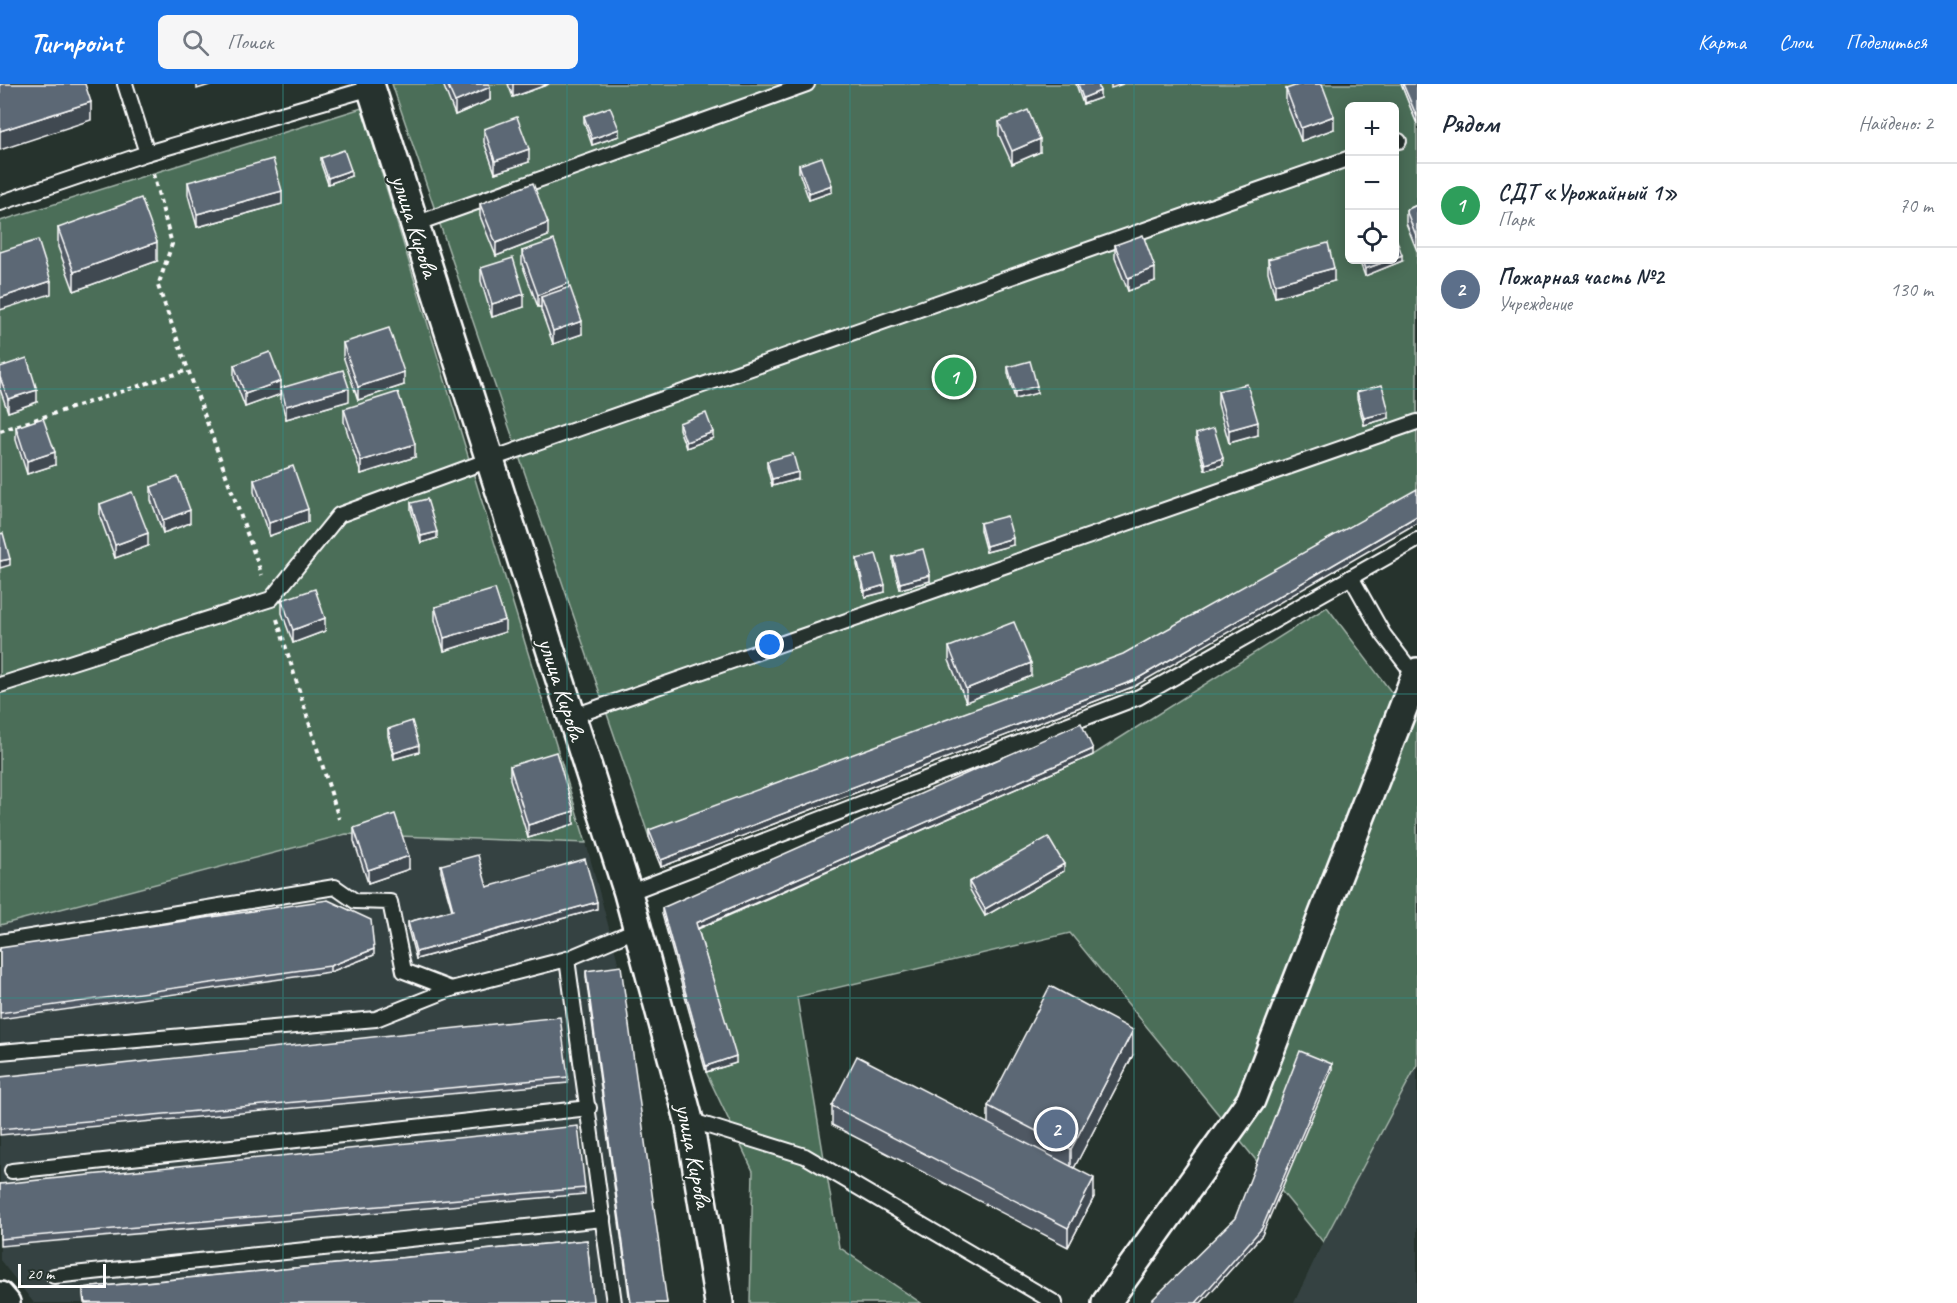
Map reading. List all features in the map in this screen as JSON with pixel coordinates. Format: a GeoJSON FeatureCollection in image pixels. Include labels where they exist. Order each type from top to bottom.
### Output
{"type":"FeatureCollection","features":[{"type":"Feature","properties":{"kind":"street","name":"улица Кирова"},"geometry":{"type":"LineString","coordinates":[[370,86],[628,893],[689,1120],[719,1303]]}},
{"type":"Feature","properties":{"kind":"street"},"geometry":{"type":"LineString","coordinates":[[1106,1303],[1251,1100],[1416,674]]}},
{"type":"Feature","properties":{"kind":"street"},"geometry":{"type":"LineString","coordinates":[[0,1296],[6,1303]]}},
{"type":"Feature","properties":{"kind":"lane"},"geometry":{"type":"LineString","coordinates":[[125,84],[147,153]]}},
{"type":"Feature","properties":{"kind":"lane"},"geometry":{"type":"LineString","coordinates":[[415,224],[807,84]]}},
{"type":"Feature","properties":{"kind":"lane"},"geometry":{"type":"LineString","coordinates":[[0,203],[147,153],[370,86]]}},
{"type":"Feature","properties":{"kind":"lane"},"geometry":{"type":"LineString","coordinates":[[0,685],[271,599],[339,515],[489,460],[1345,160]]}},
{"type":"Feature","properties":{"kind":"lane"},"geometry":{"type":"LineString","coordinates":[[571,717],[1417,422]]}},
{"type":"Feature","properties":{"kind":"lane"},"geometry":{"type":"LineString","coordinates":[[628,893],[1139,697],[1417,540]]}},
{"type":"Feature","properties":{"kind":"lane"},"geometry":{"type":"LineString","coordinates":[[1351,577],[1383,634],[1416,674]]}},
{"type":"Feature","properties":{"kind":"lane"},"geometry":{"type":"LineString","coordinates":[[0,942],[335,887],[355,901],[390,902],[404,970],[451,989]]}},
{"type":"Feature","properties":{"kind":"lane"},"geometry":{"type":"LineString","coordinates":[[0,1052],[376,1018],[451,989],[567,959],[638,929]]}},
{"type":"Feature","properties":{"kind":"lane"},"geometry":{"type":"LineString","coordinates":[[567,959],[614,1303]]}},
{"type":"Feature","properties":{"kind":"lane"},"geometry":{"type":"LineString","coordinates":[[12,1171],[589,1108]]}},
{"type":"Feature","properties":{"kind":"lane"},"geometry":{"type":"LineString","coordinates":[[689,1120],[805,1156],[1055,1303]]}},
{"type":"Feature","properties":{"kind":"lane"},"geometry":{"type":"LineString","coordinates":[[54,1276],[603,1219]]}},
{"type":"Feature","properties":{"kind":"path"},"geometry":{"type":"LineString","coordinates":[[147,153],[172,244],[158,286],[271,599],[339,819]]}},
{"type":"Feature","properties":{"kind":"path"},"geometry":{"type":"LineString","coordinates":[[0,431],[188,370]]}},
{"type":"Feature","properties":{"kind":"shaded area"},"geometry":{"type":"Polygon","coordinates":[[[346,834],[586,843],[621,973],[666,1303],[34,1303],[0,1260],[0,925],[346,834]]]}},
{"type":"Feature","properties":{"kind":"shaded area"},"geometry":{"type":"Polygon","coordinates":[[[1417,1065],[1417,1303],[1294,1303],[1323,1242],[1417,1065]]]}},
{"type":"Feature","properties":{"kind":"green space"},"geometry":{"type":"Polygon","coordinates":[[[392,84],[1401,84],[1417,124],[1417,495],[1123,660],[649,837],[392,84]]]}},
{"type":"Feature","properties":{"kind":"green space"},"geometry":{"type":"Polygon","coordinates":[[[362,108],[586,843],[346,834],[0,925],[0,221],[362,108]]]}},
{"type":"Feature","properties":{"kind":"green space"},"geometry":{"type":"Polygon","coordinates":[[[1327,607],[1407,713],[1417,717],[1417,1065],[1323,1242],[1070,933],[797,997],[839,1247],[921,1303],[750,1303],[753,1171],[706,1072],[735,1063],[696,929],[1093,755],[1327,607]]]}},
{"type":"Feature","properties":{"kind":"building"},"geometry":{"type":"Polygon","coordinates":[[[0,84],[85,84],[91,102],[0,131],[0,84]]]}},
{"type":"Feature","properties":{"kind":"building"},"geometry":{"type":"Polygon","coordinates":[[[447,84],[489,84],[490,87],[455,102],[447,84]]]}},
{"type":"Feature","properties":{"kind":"building"},"geometry":{"type":"Polygon","coordinates":[[[1078,84],[1098,84],[1100,91],[1083,98],[1078,84]]]}},
{"type":"Feature","properties":{"kind":"building"},"geometry":{"type":"Polygon","coordinates":[[[1301,84],[1322,84],[1334,116],[1301,128],[1286,89],[1301,84]]]}},
{"type":"Feature","properties":{"kind":"building"},"geometry":{"type":"Polygon","coordinates":[[[1403,84],[1417,84],[1417,117],[1403,84]]]}},
{"type":"Feature","properties":{"kind":"building"},"geometry":{"type":"Polygon","coordinates":[[[610,107],[619,129],[592,139],[584,116],[610,107]]]}},
{"type":"Feature","properties":{"kind":"building"},"geometry":{"type":"Polygon","coordinates":[[[1028,110],[1040,139],[1012,151],[999,122],[1028,110]]]}},
{"type":"Feature","properties":{"kind":"building"},"geometry":{"type":"Polygon","coordinates":[[[517,117],[529,149],[495,161],[484,129],[517,117]]]}},
{"type":"Feature","properties":{"kind":"building"},"geometry":{"type":"Polygon","coordinates":[[[344,150],[351,170],[328,178],[321,158],[344,150]]]}},
{"type":"Feature","properties":{"kind":"building"},"geometry":{"type":"Polygon","coordinates":[[[822,157],[832,185],[809,193],[799,165],[822,157]]]}},
{"type":"Feature","properties":{"kind":"building"},"geometry":{"type":"Polygon","coordinates":[[[273,159],[282,191],[197,214],[188,182],[273,159]]]}},
{"type":"Feature","properties":{"kind":"building"},"geometry":{"type":"Polygon","coordinates":[[[533,183],[548,223],[496,243],[480,204],[533,183]]]}},
{"type":"Feature","properties":{"kind":"building"},"geometry":{"type":"Polygon","coordinates":[[[141,198],[157,242],[74,272],[58,228],[141,198]]]}},
{"type":"Feature","properties":{"kind":"building"},"geometry":{"type":"Polygon","coordinates":[[[1417,205],[1417,238],[1406,210],[1417,205]]]}},
{"type":"Feature","properties":{"kind":"building"},"geometry":{"type":"Polygon","coordinates":[[[1143,235],[1155,268],[1128,278],[1115,245],[1143,235]]]}},
{"type":"Feature","properties":{"kind":"building"},"geometry":{"type":"Polygon","coordinates":[[[38,240],[51,281],[0,298],[0,252],[38,240]]]}},
{"type":"Feature","properties":{"kind":"building"},"geometry":{"type":"Polygon","coordinates":[[[554,240],[569,283],[538,295],[522,251],[554,240]]]}},
{"type":"Feature","properties":{"kind":"building"},"geometry":{"type":"Polygon","coordinates":[[[1328,243],[1334,268],[1275,284],[1268,259],[1328,243]]]}},
{"type":"Feature","properties":{"kind":"building"},"geometry":{"type":"Polygon","coordinates":[[[513,258],[524,294],[492,304],[481,268],[513,258]]]}},
{"type":"Feature","properties":{"kind":"building"},"geometry":{"type":"Polygon","coordinates":[[[1363,264],[1379,264],[1365,269],[1363,264]]]}},
{"type":"Feature","properties":{"kind":"building"},"geometry":{"type":"Polygon","coordinates":[[[570,287],[582,321],[553,331],[541,297],[570,287]]]}},
{"type":"Feature","properties":{"kind":"building"},"geometry":{"type":"Polygon","coordinates":[[[389,328],[404,372],[358,387],[343,343],[389,328]]]}},
{"type":"Feature","properties":{"kind":"building"},"geometry":{"type":"Polygon","coordinates":[[[270,352],[281,381],[245,394],[234,365],[270,352]]]}},
{"type":"Feature","properties":{"kind":"building"},"geometry":{"type":"Polygon","coordinates":[[[27,358],[37,390],[8,399],[0,377],[0,367],[27,358]]]}},
{"type":"Feature","properties":{"kind":"building"},"geometry":{"type":"Polygon","coordinates":[[[1030,361],[1037,386],[1015,392],[1008,367],[1030,361]]]}},
{"type":"Feature","properties":{"kind":"building"},"geometry":{"type":"Polygon","coordinates":[[[343,370],[349,388],[286,406],[281,388],[343,370]]]}},
{"type":"Feature","properties":{"kind":"building"},"geometry":{"type":"Polygon","coordinates":[[[1247,384],[1258,422],[1229,430],[1218,391],[1247,384]]]}},
{"type":"Feature","properties":{"kind":"building"},"geometry":{"type":"Polygon","coordinates":[[[1382,385],[1389,412],[1364,418],[1357,392],[1382,385]]]}},
{"type":"Feature","properties":{"kind":"building"},"geometry":{"type":"Polygon","coordinates":[[[398,392],[415,444],[361,461],[344,409],[398,392]]]}},
{"type":"Feature","properties":{"kind":"building"},"geometry":{"type":"Polygon","coordinates":[[[706,413],[713,432],[686,442],[679,423],[706,413]]]}},
{"type":"Feature","properties":{"kind":"building"},"geometry":{"type":"Polygon","coordinates":[[[43,418],[55,452],[27,461],[16,427],[43,418]]]}},
{"type":"Feature","properties":{"kind":"building"},"geometry":{"type":"Polygon","coordinates":[[[1214,428],[1223,458],[1205,464],[1196,434],[1214,428]]]}},
{"type":"Feature","properties":{"kind":"building"},"geometry":{"type":"Polygon","coordinates":[[[793,454],[798,472],[772,479],[767,461],[793,454]]]}},
{"type":"Feature","properties":{"kind":"building"},"geometry":{"type":"Polygon","coordinates":[[[293,466],[308,509],[269,523],[254,480],[293,466]]]}},
{"type":"Feature","properties":{"kind":"building"},"geometry":{"type":"Polygon","coordinates":[[[178,477],[190,510],[163,520],[151,487],[178,477]]]}},
{"type":"Feature","properties":{"kind":"building"},"geometry":{"type":"Polygon","coordinates":[[[1417,489],[1417,516],[1135,680],[661,860],[649,830],[1123,654],[1417,489]]]}},
{"type":"Feature","properties":{"kind":"building"},"geometry":{"type":"Polygon","coordinates":[[[132,492],[148,533],[115,545],[100,504],[132,492]]]}},
{"type":"Feature","properties":{"kind":"building"},"geometry":{"type":"Polygon","coordinates":[[[427,499],[437,532],[421,536],[411,503],[427,499]]]}},
{"type":"Feature","properties":{"kind":"building"},"geometry":{"type":"Polygon","coordinates":[[[1007,516],[1013,538],[986,546],[980,523],[1007,516]]]}},
{"type":"Feature","properties":{"kind":"building"},"geometry":{"type":"Polygon","coordinates":[[[3,533],[10,559],[0,561],[0,534],[3,533]]]}},
{"type":"Feature","properties":{"kind":"building"},"geometry":{"type":"Polygon","coordinates":[[[923,549],[930,575],[900,583],[893,557],[923,549]]]}},
{"type":"Feature","properties":{"kind":"building"},"geometry":{"type":"Polygon","coordinates":[[[876,554],[885,585],[865,591],[857,559],[876,554]]]}},
{"type":"Feature","properties":{"kind":"building"},"geometry":{"type":"Polygon","coordinates":[[[315,589],[325,618],[293,630],[282,600],[315,589]]]}},
{"type":"Feature","properties":{"kind":"building"},"geometry":{"type":"Polygon","coordinates":[[[495,589],[505,620],[444,638],[435,607],[495,589]]]}},
{"type":"Feature","properties":{"kind":"building"},"geometry":{"type":"Polygon","coordinates":[[[1014,622],[1031,663],[966,689],[949,647],[1014,622]]]}},
{"type":"Feature","properties":{"kind":"building"},"geometry":{"type":"Polygon","coordinates":[[[412,721],[419,745],[394,753],[388,729],[412,721]]]}},
{"type":"Feature","properties":{"kind":"building"},"geometry":{"type":"Polygon","coordinates":[[[1081,723],[1093,749],[696,923],[736,1056],[706,1066],[662,908],[1081,723]]]}},
{"type":"Feature","properties":{"kind":"building"},"geometry":{"type":"Polygon","coordinates":[[[556,752],[574,811],[528,825],[510,766],[556,752]]]}},
{"type":"Feature","properties":{"kind":"building"},"geometry":{"type":"Polygon","coordinates":[[[395,814],[409,856],[368,870],[354,828],[395,814]]]}},
{"type":"Feature","properties":{"kind":"building"},"geometry":{"type":"Polygon","coordinates":[[[1048,837],[1064,864],[985,909],[969,882],[1048,837]]]}},
{"type":"Feature","properties":{"kind":"building"},"geometry":{"type":"Polygon","coordinates":[[[478,855],[487,887],[585,859],[597,902],[416,952],[408,922],[453,910],[441,865],[478,855]]]}},
{"type":"Feature","properties":{"kind":"building"},"geometry":{"type":"Polygon","coordinates":[[[328,900],[371,920],[374,949],[330,966],[0,1013],[0,948],[328,900]]]}},
{"type":"Feature","properties":{"kind":"building"},"geometry":{"type":"Polygon","coordinates":[[[621,966],[667,1303],[631,1303],[586,971],[621,966]]]}},
{"type":"Feature","properties":{"kind":"building"},"geometry":{"type":"Polygon","coordinates":[[[1050,986],[1133,1030],[1071,1149],[988,1106],[1050,986]]]}},
{"type":"Feature","properties":{"kind":"building"},"geometry":{"type":"Polygon","coordinates":[[[560,1017],[568,1077],[0,1129],[0,1077],[560,1017]]]}},
{"type":"Feature","properties":{"kind":"building"},"geometry":{"type":"Polygon","coordinates":[[[1300,1051],[1332,1064],[1262,1228],[1196,1303],[1149,1303],[1235,1218],[1300,1051]]]}},
{"type":"Feature","properties":{"kind":"building"},"geometry":{"type":"Polygon","coordinates":[[[857,1056],[1094,1178],[1068,1228],[832,1106],[857,1056]]]}},
{"type":"Feature","properties":{"kind":"building"},"geometry":{"type":"Polygon","coordinates":[[[578,1126],[585,1188],[0,1239],[0,1184],[578,1126]]]}},
{"type":"Feature","properties":{"kind":"building"},"geometry":{"type":"Polygon","coordinates":[[[587,1240],[593,1301],[568,1303],[85,1303],[83,1288],[587,1240]]]}},
{"type":"Feature","properties":{"kind":"place","name":"СДТ «Урожайный 1»"},"geometry":{"type":"Point","coordinates":[954,377]}},
{"type":"Feature","properties":{"kind":"place","name":"Пожарная часть №2"},"geometry":{"type":"Point","coordinates":[1056,1129]}}]}
